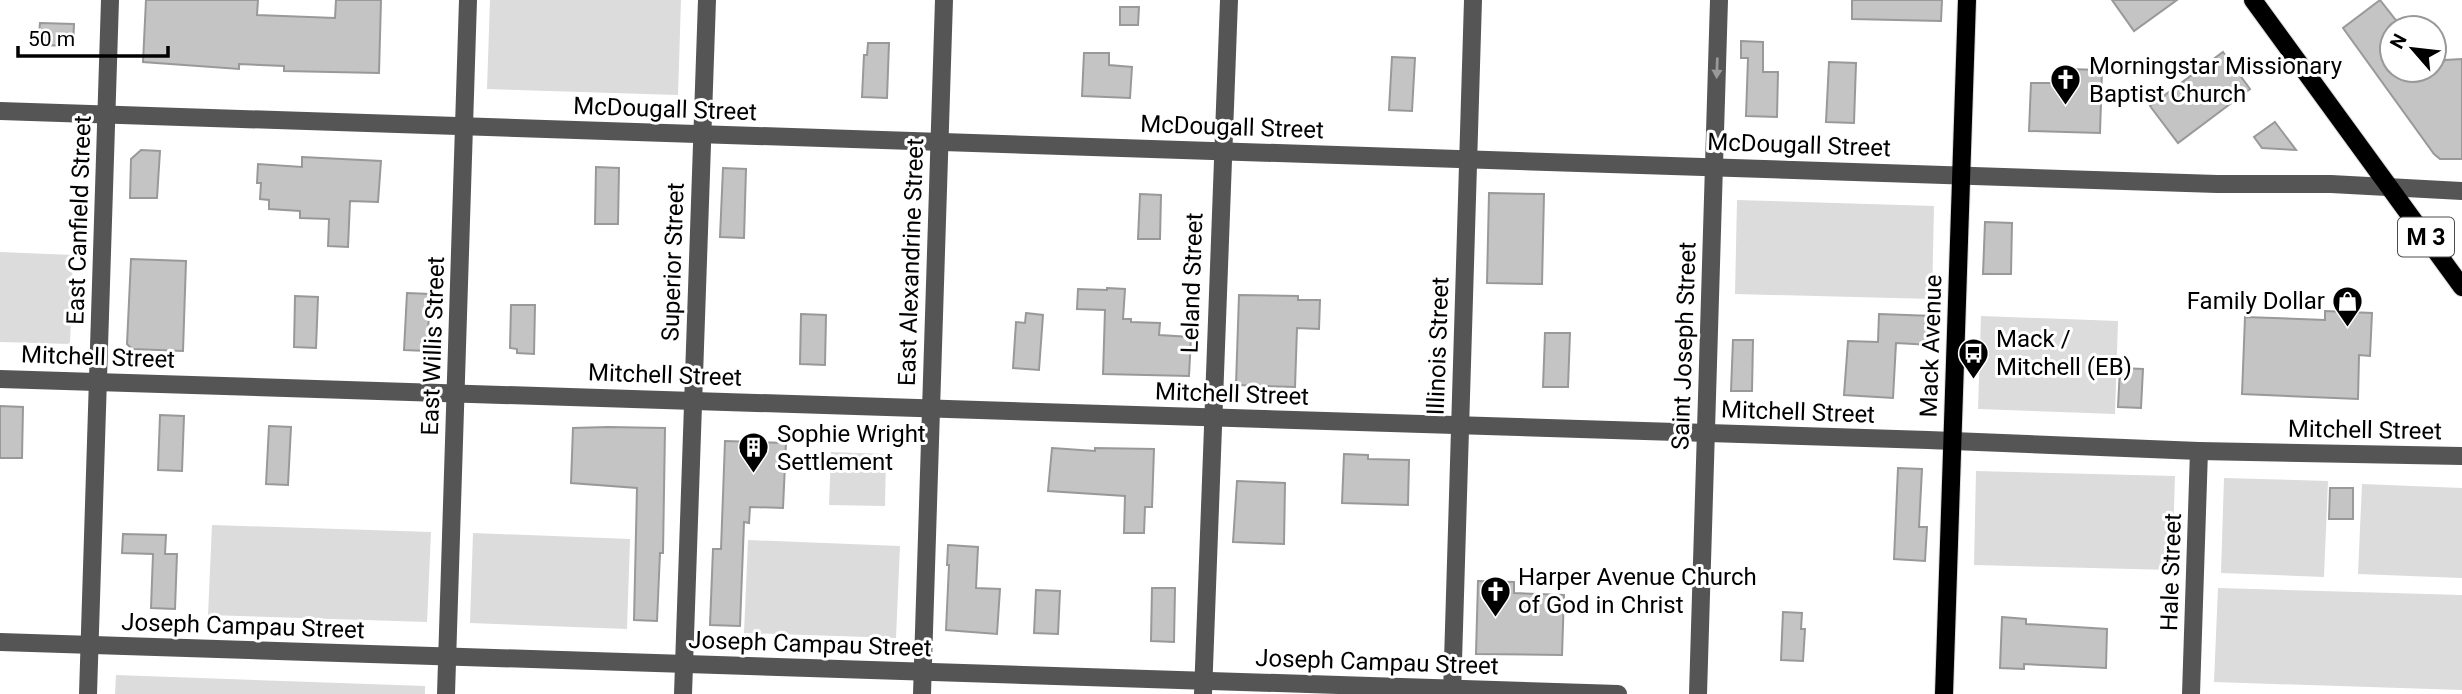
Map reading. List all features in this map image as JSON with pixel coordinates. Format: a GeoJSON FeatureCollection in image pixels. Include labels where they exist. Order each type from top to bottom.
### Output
{"type":"FeatureCollection","features":[{"type":"Feature","properties":{"kind":"main road","name":"Mack Avenue"},"geometry":{"type":"LineString","coordinates":[[1944,694],[1967,0]]}},
{"type":"Feature","properties":{"kind":"main road","name":"M 3"},"geometry":{"type":"LineString","coordinates":[[2253,0],[2462,287]]}},
{"type":"Feature","properties":{"kind":"street","name":"East Canfield Street"},"geometry":{"type":"LineString","coordinates":[[88,694],[110,0]]}},
{"type":"Feature","properties":{"kind":"street","name":"East Willis Street"},"geometry":{"type":"LineString","coordinates":[[446,694],[468,0]]}},
{"type":"Feature","properties":{"kind":"street","name":"Superior Street"},"geometry":{"type":"LineString","coordinates":[[683,694],[707,0]]}},
{"type":"Feature","properties":{"kind":"street","name":"East Alexandrine Street"},"geometry":{"type":"LineString","coordinates":[[922,694],[944,0]]}},
{"type":"Feature","properties":{"kind":"street","name":"Leland Street"},"geometry":{"type":"LineString","coordinates":[[1203,688],[1228,0]]}},
{"type":"Feature","properties":{"kind":"street","name":"Illinois Street"},"geometry":{"type":"LineString","coordinates":[[1452,691],[1473,0]]}},
{"type":"Feature","properties":{"kind":"street","name":"Saint Joseph Street"},"geometry":{"type":"LineString","coordinates":[[1698,694],[1719,0]]}},
{"type":"Feature","properties":{"kind":"street","name":"McDougall Street"},"geometry":{"type":"LineString","coordinates":[[0,111],[2462,191]]}},
{"type":"Feature","properties":{"kind":"street","name":"Mitchell Street"},"geometry":{"type":"LineString","coordinates":[[0,379],[2199,451],[2462,456]]}},
{"type":"Feature","properties":{"kind":"street","name":"Hale Street"},"geometry":{"type":"LineString","coordinates":[[2191,694],[2199,451]]}},
{"type":"Feature","properties":{"kind":"street","name":"Joseph Campau Street"},"geometry":{"type":"LineString","coordinates":[[0,642],[922,672],[1203,688],[1618,694]]}},
{"type":"Feature","properties":{"kind":"shaded area"},"geometry":{"type":"Polygon","coordinates":[[[490,0],[681,0],[678,95],[487,89],[490,0]]]}},
{"type":"Feature","properties":{"kind":"shaded area"},"geometry":{"type":"Polygon","coordinates":[[[1737,200],[1934,206],[1932,299],[1735,294],[1737,200]]]}},
{"type":"Feature","properties":{"kind":"shaded area"},"geometry":{"type":"Polygon","coordinates":[[[0,252],[73,255],[70,344],[0,342],[0,252]]]}},
{"type":"Feature","properties":{"kind":"shaded area"},"geometry":{"type":"Polygon","coordinates":[[[1981,316],[2118,321],[2115,414],[1978,409],[1981,316]]]}},
{"type":"Feature","properties":{"kind":"shaded area"},"geometry":{"type":"Polygon","coordinates":[[[831,452],[886,454],[885,506],[829,505],[831,452]]]}},
{"type":"Feature","properties":{"kind":"shaded area"},"geometry":{"type":"Polygon","coordinates":[[[1976,471],[2175,476],[2172,570],[1974,565],[1976,471]]]}},
{"type":"Feature","properties":{"kind":"shaded area"},"geometry":{"type":"Polygon","coordinates":[[[2224,478],[2328,481],[2324,577],[2221,573],[2224,478]]]}},
{"type":"Feature","properties":{"kind":"shaded area"},"geometry":{"type":"Polygon","coordinates":[[[2362,484],[2462,488],[2462,578],[2358,574],[2362,484]]]}},
{"type":"Feature","properties":{"kind":"shaded area"},"geometry":{"type":"Polygon","coordinates":[[[212,525],[431,532],[427,622],[208,615],[212,525]]]}},
{"type":"Feature","properties":{"kind":"shaded area"},"geometry":{"type":"Polygon","coordinates":[[[473,533],[630,539],[627,629],[470,623],[473,533]]]}},
{"type":"Feature","properties":{"kind":"shaded area"},"geometry":{"type":"Polygon","coordinates":[[[748,540],[900,546],[896,638],[744,633],[748,540]]]}},
{"type":"Feature","properties":{"kind":"shaded area"},"geometry":{"type":"Polygon","coordinates":[[[2218,588],[2462,595],[2462,690],[2214,682],[2218,588]]]}},
{"type":"Feature","properties":{"kind":"shaded area"},"geometry":{"type":"Polygon","coordinates":[[[116,675],[425,686],[425,694],[115,694],[116,675]]]}},
{"type":"Feature","properties":{"kind":"building"},"geometry":{"type":"Polygon","coordinates":[[[146,0],[258,0],[257,15],[335,18],[336,0],[381,0],[379,73],[284,71],[284,66],[239,64],[239,69],[143,62],[146,0]]]}},
{"type":"Feature","properties":{"kind":"building"},"geometry":{"type":"Polygon","coordinates":[[[1852,0],[1942,0],[1941,21],[1852,19],[1852,0]]]}},
{"type":"Feature","properties":{"kind":"building"},"geometry":{"type":"Polygon","coordinates":[[[2112,0],[2177,0],[2134,31],[2112,0]]]}},
{"type":"Feature","properties":{"kind":"building"},"geometry":{"type":"Polygon","coordinates":[[[2380,0],[2391,14],[2378,14],[2378,76],[2343,28],[2380,0]]]}},
{"type":"Feature","properties":{"kind":"building"},"geometry":{"type":"Polygon","coordinates":[[[1120,7],[1139,7],[1138,25],[1120,25],[1120,7]]]}},
{"type":"Feature","properties":{"kind":"building"},"geometry":{"type":"Polygon","coordinates":[[[40,23],[74,24],[73,46],[38,45],[40,23]]]}},
{"type":"Feature","properties":{"kind":"building"},"geometry":{"type":"Polygon","coordinates":[[[1741,41],[1763,42],[1763,72],[1778,72],[1777,117],[1746,116],[1748,58],[1741,58],[1741,41]]]}},
{"type":"Feature","properties":{"kind":"building"},"geometry":{"type":"Polygon","coordinates":[[[868,43],[889,43],[887,98],[862,97],[864,55],[867,55],[868,43]]]}},
{"type":"Feature","properties":{"kind":"building"},"geometry":{"type":"Polygon","coordinates":[[[2223,52],[2250,89],[2178,143],[2150,106],[2223,52]]]}},
{"type":"Feature","properties":{"kind":"building"},"geometry":{"type":"Polygon","coordinates":[[[1084,53],[1109,53],[1109,65],[1132,67],[1130,98],[1082,96],[1084,53]]]}},
{"type":"Feature","properties":{"kind":"building"},"geometry":{"type":"Polygon","coordinates":[[[1392,57],[1415,58],[1412,111],[1389,110],[1392,57]]]}},
{"type":"Feature","properties":{"kind":"building"},"geometry":{"type":"Polygon","coordinates":[[[2462,59],[2462,159],[2440,159],[2383,84],[2448,84],[2448,60],[2462,59]]]}},
{"type":"Feature","properties":{"kind":"building"},"geometry":{"type":"Polygon","coordinates":[[[1829,62],[1856,63],[1854,123],[1826,122],[1829,62]]]}},
{"type":"Feature","properties":{"kind":"building","name":"Morningstar Missionary Baptist Church"},"geometry":{"type":"Polygon","coordinates":[[[2067,69],[2102,70],[2100,133],[2029,131],[2031,83],[2053,83],[2053,77],[2066,78],[2067,69]]]}},
{"type":"Feature","properties":{"kind":"building"},"geometry":{"type":"Polygon","coordinates":[[[2275,122],[2296,150],[2262,148],[2254,137],[2275,122]]]}},
{"type":"Feature","properties":{"kind":"building"},"geometry":{"type":"Polygon","coordinates":[[[141,150],[160,151],[157,198],[130,198],[131,159],[141,150]]]}},
{"type":"Feature","properties":{"kind":"building"},"geometry":{"type":"Polygon","coordinates":[[[302,157],[381,161],[378,202],[350,201],[348,247],[328,246],[329,219],[300,218],[300,211],[269,209],[269,200],[260,199],[258,164],[302,167],[302,157]]]}},
{"type":"Feature","properties":{"kind":"building"},"geometry":{"type":"Polygon","coordinates":[[[596,167],[619,168],[618,224],[595,224],[596,167]]]}},
{"type":"Feature","properties":{"kind":"building"},"geometry":{"type":"Polygon","coordinates":[[[723,168],[746,169],[744,238],[720,237],[723,168]]]}},
{"type":"Feature","properties":{"kind":"building"},"geometry":{"type":"Polygon","coordinates":[[[1489,193],[1544,194],[1542,284],[1487,283],[1489,193]]]}},
{"type":"Feature","properties":{"kind":"building"},"geometry":{"type":"Polygon","coordinates":[[[1140,194],[1161,195],[1160,239],[1138,239],[1140,194]]]}},
{"type":"Feature","properties":{"kind":"building"},"geometry":{"type":"Polygon","coordinates":[[[1985,222],[2012,223],[2011,274],[1983,274],[1985,222]]]}},
{"type":"Feature","properties":{"kind":"building"},"geometry":{"type":"Polygon","coordinates":[[[131,259],[186,261],[183,351],[132,349],[127,344],[131,259]]]}},
{"type":"Feature","properties":{"kind":"building"},"geometry":{"type":"Polygon","coordinates":[[[1078,289],[1125,289],[1123,319],[1131,319],[1131,322],[1160,323],[1159,335],[1191,337],[1189,376],[1103,374],[1105,310],[1077,309],[1078,289]]]}},
{"type":"Feature","properties":{"kind":"building"},"geometry":{"type":"Polygon","coordinates":[[[407,293],[430,294],[427,351],[404,350],[407,293]]]}},
{"type":"Feature","properties":{"kind":"building"},"geometry":{"type":"Polygon","coordinates":[[[1239,295],[1298,296],[1298,300],[1320,300],[1319,329],[1297,328],[1295,387],[1236,385],[1239,295]]]}},
{"type":"Feature","properties":{"kind":"building"},"geometry":{"type":"Polygon","coordinates":[[[295,296],[318,297],[316,348],[294,347],[295,296]]]}},
{"type":"Feature","properties":{"kind":"building"},"geometry":{"type":"Polygon","coordinates":[[[511,305],[535,305],[534,354],[517,353],[517,349],[510,348],[511,305]]]}},
{"type":"Feature","properties":{"kind":"building"},"geometry":{"type":"Polygon","coordinates":[[[2325,311],[2372,313],[2370,356],[2359,355],[2358,399],[2242,394],[2245,317],[2325,320],[2325,311]]]}},
{"type":"Feature","properties":{"kind":"building"},"geometry":{"type":"Polygon","coordinates":[[[1026,313],[1043,315],[1039,370],[1013,368],[1016,322],[1025,323],[1026,313]]]}},
{"type":"Feature","properties":{"kind":"building"},"geometry":{"type":"Polygon","coordinates":[[[801,314],[826,315],[825,365],[800,364],[801,314]]]}},
{"type":"Feature","properties":{"kind":"building"},"geometry":{"type":"Polygon","coordinates":[[[1879,314],[1933,316],[1931,345],[1896,343],[1893,398],[1844,395],[1848,341],[1878,342],[1879,314]]]}},
{"type":"Feature","properties":{"kind":"building"},"geometry":{"type":"Polygon","coordinates":[[[1545,333],[1570,333],[1568,387],[1543,387],[1545,333]]]}},
{"type":"Feature","properties":{"kind":"building"},"geometry":{"type":"Polygon","coordinates":[[[1733,340],[1753,340],[1752,391],[1731,391],[1733,340]]]}},
{"type":"Feature","properties":{"kind":"building"},"geometry":{"type":"Polygon","coordinates":[[[2120,368],[2143,369],[2141,408],[2118,407],[2120,368]]]}},
{"type":"Feature","properties":{"kind":"building"},"geometry":{"type":"Polygon","coordinates":[[[0,406],[23,407],[22,458],[0,458],[0,406]]]}},
{"type":"Feature","properties":{"kind":"building"},"geometry":{"type":"Polygon","coordinates":[[[160,415],[184,416],[182,471],[158,470],[160,415]]]}},
{"type":"Feature","properties":{"kind":"building"},"geometry":{"type":"Polygon","coordinates":[[[269,426],[291,427],[288,485],[266,484],[269,426]]]}},
{"type":"Feature","properties":{"kind":"building"},"geometry":{"type":"Polygon","coordinates":[[[573,428],[665,428],[663,553],[660,553],[657,621],[634,620],[637,488],[571,483],[573,428]]]}},
{"type":"Feature","properties":{"kind":"building","name":"Sophie Wright Settlement"},"geometry":{"type":"Polygon","coordinates":[[[725,441],[786,443],[783,508],[750,507],[749,523],[744,522],[740,626],[710,625],[713,549],[721,549],[725,441]]]}},
{"type":"Feature","properties":{"kind":"building"},"geometry":{"type":"Polygon","coordinates":[[[1052,448],[1095,451],[1095,448],[1154,449],[1152,507],[1145,507],[1144,533],[1124,533],[1125,496],[1048,491],[1052,448]]]}},
{"type":"Feature","properties":{"kind":"building"},"geometry":{"type":"Polygon","coordinates":[[[1344,454],[1368,455],[1368,459],[1409,460],[1408,505],[1342,503],[1344,454]]]}},
{"type":"Feature","properties":{"kind":"building"},"geometry":{"type":"Polygon","coordinates":[[[1898,468],[1922,469],[1919,527],[1927,527],[1925,561],[1894,559],[1898,468]]]}},
{"type":"Feature","properties":{"kind":"building"},"geometry":{"type":"Polygon","coordinates":[[[1237,481],[1285,483],[1284,544],[1233,542],[1237,481]]]}},
{"type":"Feature","properties":{"kind":"building"},"geometry":{"type":"Polygon","coordinates":[[[2330,488],[2353,488],[2353,519],[2329,519],[2330,488]]]}},
{"type":"Feature","properties":{"kind":"building"},"geometry":{"type":"Polygon","coordinates":[[[123,534],[166,535],[165,554],[177,554],[175,609],[151,608],[153,554],[122,553],[123,534]]]}},
{"type":"Feature","properties":{"kind":"building"},"geometry":{"type":"Polygon","coordinates":[[[948,545],[978,547],[976,588],[1000,589],[997,634],[946,630],[948,545]]]}},
{"type":"Feature","properties":{"kind":"building"},"geometry":{"type":"Polygon","coordinates":[[[1478,581],[1514,582],[1514,593],[1564,595],[1562,655],[1476,654],[1478,581]]]}},
{"type":"Feature","properties":{"kind":"building"},"geometry":{"type":"Polygon","coordinates":[[[1152,588],[1175,588],[1174,642],[1151,641],[1152,588]]]}},
{"type":"Feature","properties":{"kind":"building"},"geometry":{"type":"Polygon","coordinates":[[[1036,590],[1060,591],[1058,634],[1034,633],[1036,590]]]}},
{"type":"Feature","properties":{"kind":"building"},"geometry":{"type":"Polygon","coordinates":[[[1783,612],[1802,613],[1801,629],[1805,629],[1803,661],[1781,660],[1783,612]]]}},
{"type":"Feature","properties":{"kind":"building"},"geometry":{"type":"Polygon","coordinates":[[[2002,617],[2026,619],[2026,624],[2107,629],[2106,668],[2024,664],[2024,669],[2000,668],[2002,617]]]}},
{"type":"Feature","properties":{"kind":"place","name":"Morningstar Missionary Baptist Church"},"geometry":{"type":"Point","coordinates":[2066,107]}},
{"type":"Feature","properties":{"kind":"place","name":"Family Dollar"},"geometry":{"type":"Point","coordinates":[2348,328]}},
{"type":"Feature","properties":{"kind":"place","name":"Mack / Mitchell (EB)"},"geometry":{"type":"Point","coordinates":[1973,380]}},
{"type":"Feature","properties":{"kind":"place","name":"Sophie Wright Settlement"},"geometry":{"type":"Point","coordinates":[754,475]}},
{"type":"Feature","properties":{"kind":"place","name":"Harper Avenue Church of God in Christ"},"geometry":{"type":"Point","coordinates":[1495,618]}}]}
